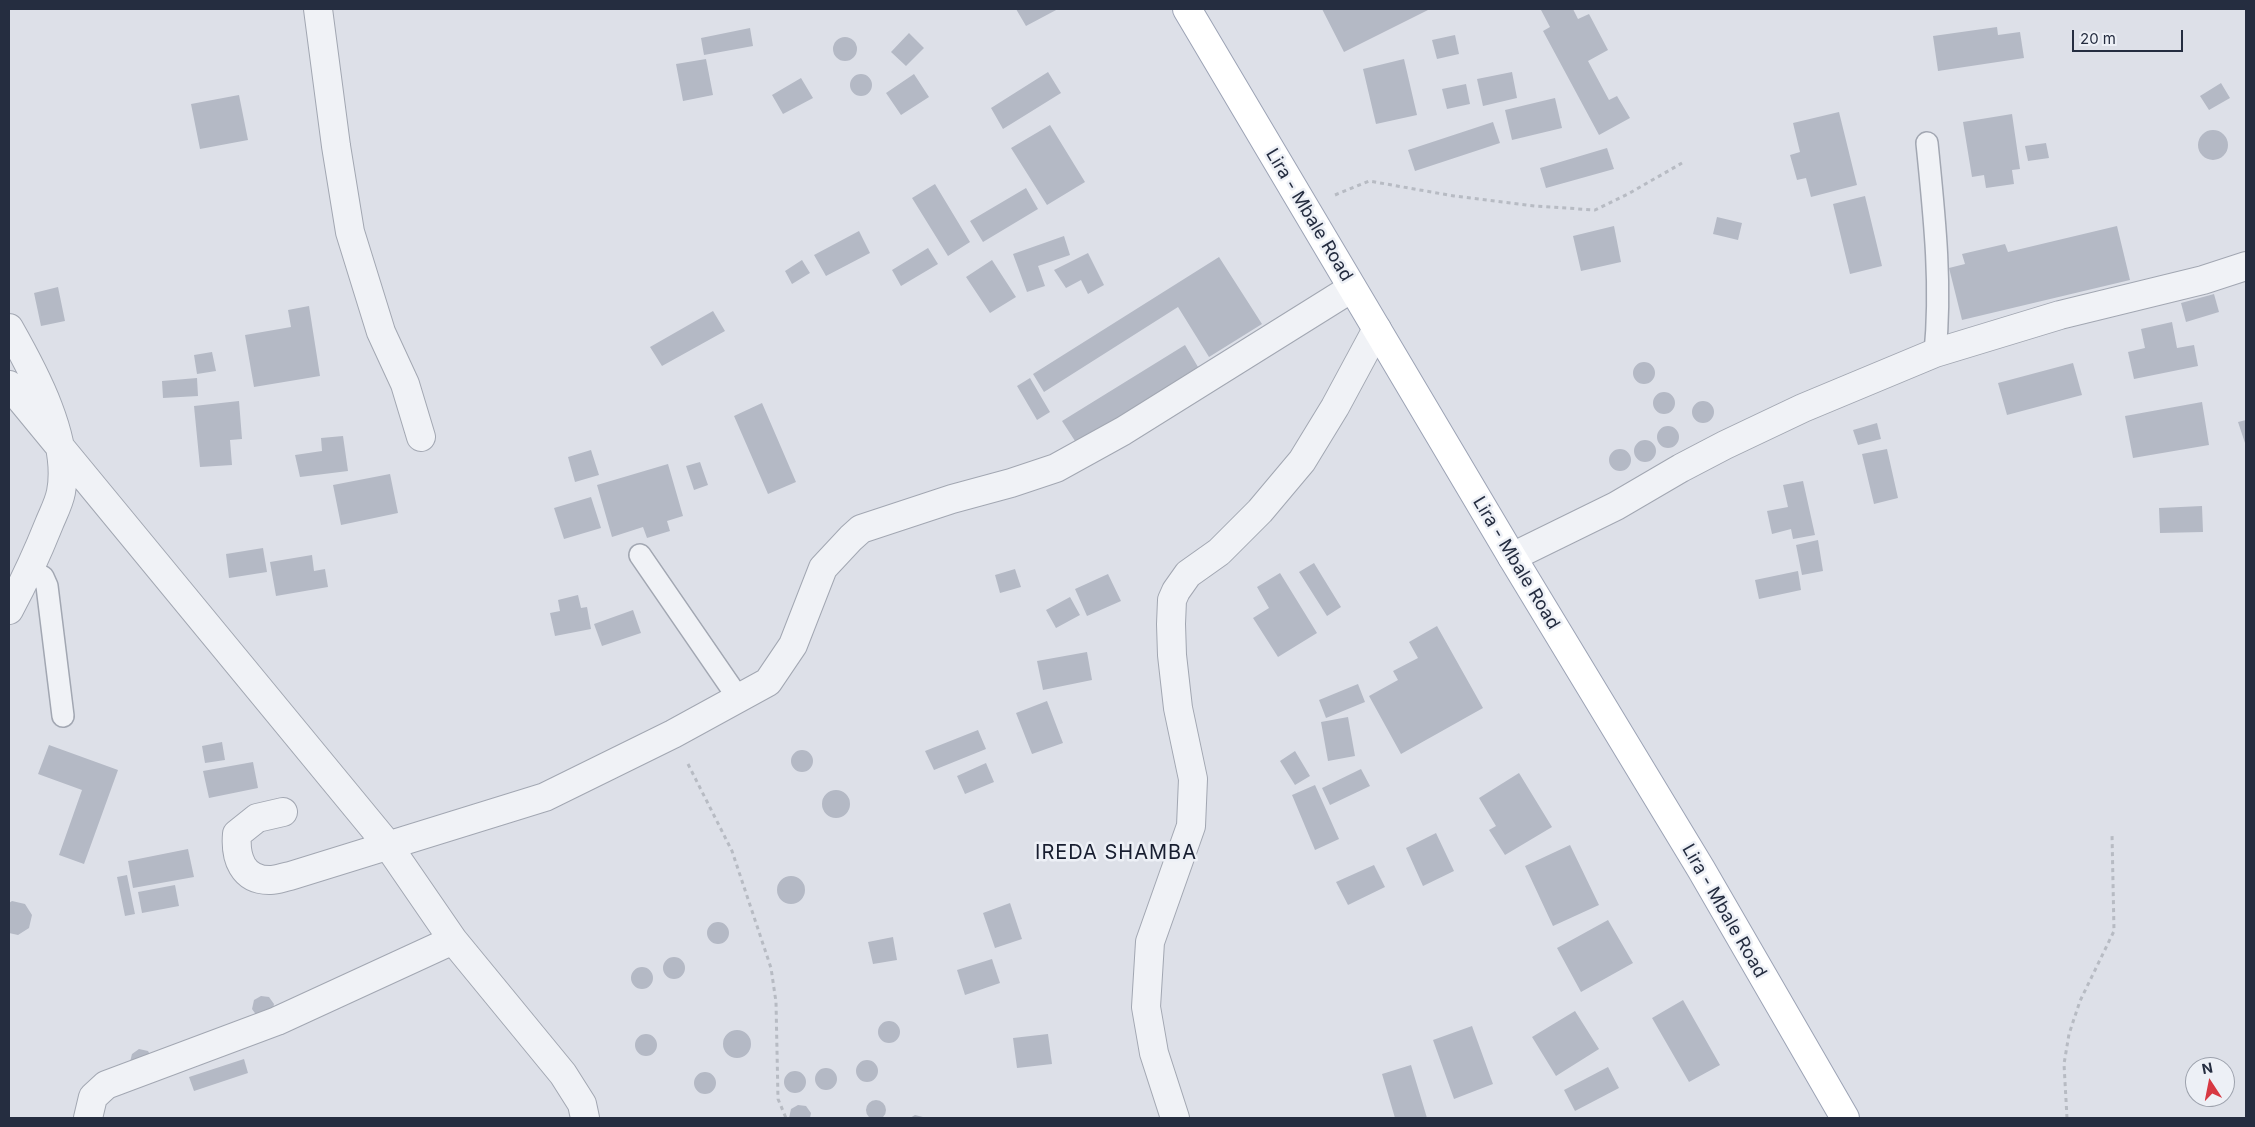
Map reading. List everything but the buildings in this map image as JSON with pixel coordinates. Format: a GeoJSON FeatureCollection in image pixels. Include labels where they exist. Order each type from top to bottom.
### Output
{"type":"FeatureCollection","features":[{"type":"Feature","properties":{"kind":"main road","name":"Lira - Mbale Road"},"geometry":{"type":"LineString","coordinates":[[1187,9],[1512,557],[1701,869],[1845,1118]]}},
{"type":"Feature","properties":{"kind":"street"},"geometry":{"type":"LineString","coordinates":[[318,9],[336,146],[350,232],[381,332],[405,384],[420,437]]}},
{"type":"Feature","properties":{"kind":"street"},"geometry":{"type":"LineString","coordinates":[[1512,557],[1616,506],[1725,445],[1802,408],[1935,353],[2060,316],[2203,280],[2246,266]]}},
{"type":"Feature","properties":{"kind":"street"},"geometry":{"type":"LineString","coordinates":[[283,812],[257,818],[237,834],[236,850],[242,867],[253,876],[271,880],[545,797],[673,734],[768,682],[778,671],[793,645],[823,568],[850,538],[861,529],[1056,468],[1122,431],[1352,288]]}},
{"type":"Feature","properties":{"kind":"street"},"geometry":{"type":"LineString","coordinates":[[9,328],[24,354],[46,402],[58,446],[62,480],[61,494],[31,570],[9,610]]}},
{"type":"Feature","properties":{"kind":"street"},"geometry":{"type":"LineString","coordinates":[[1175,1118],[1154,1053],[1146,1007],[1150,942],[1191,826],[1193,779],[1178,708],[1172,639],[1172,600],[1188,574],[1219,552],[1260,511],[1302,461],[1377,329]]}},
{"type":"Feature","properties":{"kind":"street"},"geometry":{"type":"LineString","coordinates":[[9,386],[387,844],[453,940],[562,1074],[582,1104],[585,1118]]}},
{"type":"Feature","properties":{"kind":"street"},"geometry":{"type":"LineString","coordinates":[[88,1118],[93,1097],[106,1085],[277,1021],[453,940]]}},
{"type":"Feature","properties":{"kind":"lane"},"geometry":{"type":"LineString","coordinates":[[1927,143],[1936,236],[1939,318],[1935,353]]}},
{"type":"Feature","properties":{"kind":"lane"},"geometry":{"type":"LineString","coordinates":[[640,555],[739,699]]}},
{"type":"Feature","properties":{"kind":"lane"},"geometry":{"type":"LineString","coordinates":[[31,570],[43,578],[47,586],[63,716]]}},
{"type":"Feature","properties":{"kind":"path"},"geometry":{"type":"LineString","coordinates":[[1304,207],[1369,181],[1454,196],[1535,206],[1595,210],[1628,194],[1682,163]]}},
{"type":"Feature","properties":{"kind":"path"},"geometry":{"type":"LineString","coordinates":[[673,734],[732,851],[771,968],[776,1002],[778,1099],[786,1118]]}},
{"type":"Feature","properties":{"kind":"path"},"geometry":{"type":"LineString","coordinates":[[2067,1118],[2064,1064],[2069,1034],[2080,1001],[2114,931],[2112,834]]}},
{"type":"Feature","properties":{"kind":"district","name":"IREDA SHAMBA"},"geometry":{"type":"Point","coordinates":[1116,853]}}]}
